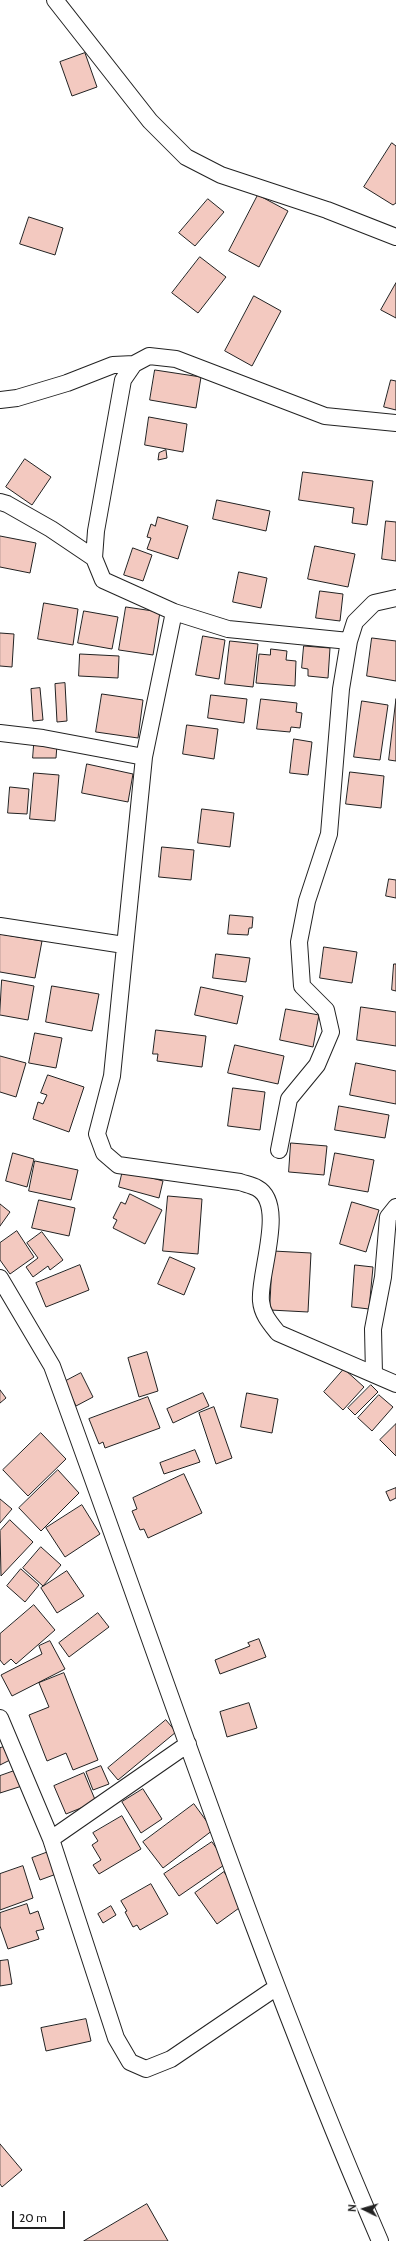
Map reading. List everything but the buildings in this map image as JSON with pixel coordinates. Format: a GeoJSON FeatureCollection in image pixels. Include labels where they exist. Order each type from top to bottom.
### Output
{"type":"FeatureCollection","features":[{"type":"Feature","properties":{"kind":"street"},"geometry":{"type":"LineString","coordinates":[[55,0],[150,121],[186,157],[221,175],[327,210],[396,236]]}},
{"type":"Feature","properties":{"kind":"street"},"geometry":{"type":"LineString","coordinates":[[0,400],[17,398],[67,383],[113,365],[134,364],[149,356],[176,359],[325,416],[396,423]]}},
{"type":"Feature","properties":{"kind":"street"},"geometry":{"type":"LineString","coordinates":[[134,364],[123,380],[96,531],[94,558],[103,580],[174,612],[228,629],[349,641]]}},
{"type":"Feature","properties":{"kind":"street"},"geometry":{"type":"LineString","coordinates":[[0,502],[7,504],[50,529],[94,558]]}},
{"type":"Feature","properties":{"kind":"street"},"geometry":{"type":"LineString","coordinates":[[279,1150],[289,1099],[317,1065],[330,1032],[326,1010],[302,986],[299,942],[307,901],[329,834],[341,689],[349,641],[355,622],[374,603],[396,598]]}},
{"type":"Feature","properties":{"kind":"street"},"geometry":{"type":"LineString","coordinates":[[174,612],[144,757],[112,1076],[97,1134],[104,1153],[118,1165],[240,1182],[259,1189],[269,1203],[271,1221],[261,1300],[266,1318],[278,1333],[396,1384]]}},
{"type":"Feature","properties":{"kind":"street"},"geometry":{"type":"LineString","coordinates":[[0,733],[43,738],[144,757]]}},
{"type":"Feature","properties":{"kind":"street"},"geometry":{"type":"LineString","coordinates":[[0,926],[124,945]]}},
{"type":"Feature","properties":{"kind":"street"},"geometry":{"type":"LineString","coordinates":[[374,1374],[373,1329],[383,1277],[388,1216],[396,1207]]}},
{"type":"Feature","properties":{"kind":"street"},"geometry":{"type":"LineString","coordinates":[[0,1278],[52,1366],[277,1987],[350,2173],[380,2241]]}},
{"type":"Feature","properties":{"kind":"street"},"geometry":{"type":"LineString","coordinates":[[0,1718],[51,1839],[116,2038],[130,2062],[146,2069],[171,2059],[277,1987]]}},
{"type":"Feature","properties":{"kind":"street"},"geometry":{"type":"LineString","coordinates":[[51,1839],[188,1744]]}}]}
